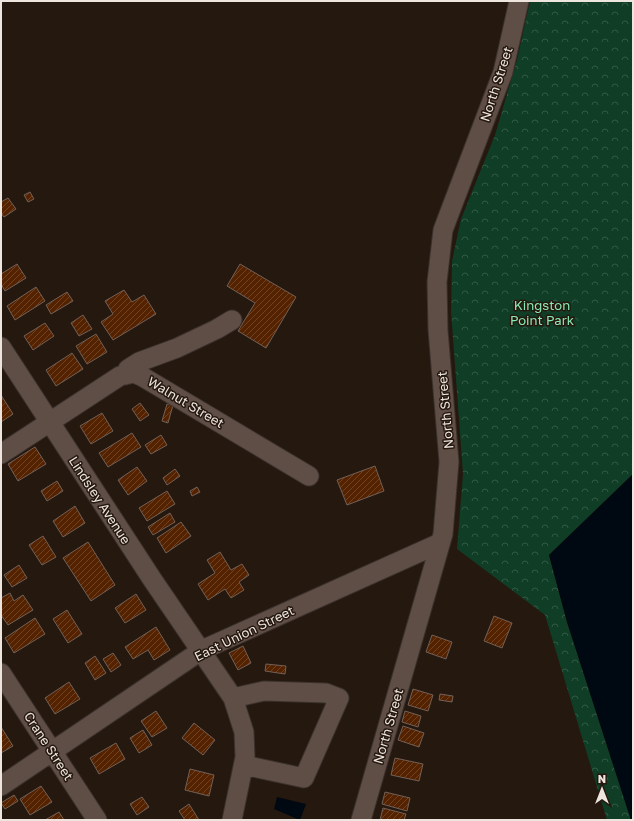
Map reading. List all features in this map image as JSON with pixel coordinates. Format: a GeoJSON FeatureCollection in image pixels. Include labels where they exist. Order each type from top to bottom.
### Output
{"type":"FeatureCollection","features":[{"type":"Feature","properties":{"kind":"street","name":"North Street"},"geometry":{"type":"LineString","coordinates":[[360,820],[442,534],[449,462],[438,330],[437,282],[444,230],[503,72],[519,1]]}},
{"type":"Feature","properties":{"kind":"street"},"geometry":{"type":"LineString","coordinates":[[1,454],[120,376],[125,375],[128,370],[139,362],[177,348],[217,329],[232,320]]}},
{"type":"Feature","properties":{"kind":"street","name":"Lindsley Avenue"},"geometry":{"type":"LineString","coordinates":[[1,347],[152,579],[202,650],[233,698],[244,732],[244,765],[232,820]]}},
{"type":"Feature","properties":{"kind":"street","name":"Walnut Street"},"geometry":{"type":"LineString","coordinates":[[125,375],[134,373],[144,377],[309,476]]}},
{"type":"Feature","properties":{"kind":"street","name":"East Union Street"},"geometry":{"type":"LineString","coordinates":[[1,786],[202,650],[440,542]]}},
{"type":"Feature","properties":{"kind":"street","name":"Crane Street"},"geometry":{"type":"LineString","coordinates":[[1,673],[97,820]]}},
{"type":"Feature","properties":{"kind":"street"},"geometry":{"type":"LineString","coordinates":[[233,698],[264,691],[326,693],[339,698],[304,778],[244,765]]}},
{"type":"Feature","properties":{"kind":"green space","name":"Kingston Point Park"},"geometry":{"type":"Polygon","coordinates":[[[530,1],[633,1],[633,474],[549,555],[567,622],[631,820],[607,820],[545,615],[457,549],[463,474],[451,311],[452,261],[461,219],[495,135],[517,60],[530,1]]]}},
{"type":"Feature","properties":{"kind":"shaded area"},"geometry":{"type":"Polygon","coordinates":[[[633,474],[633,820],[631,820],[567,622],[549,555],[633,474]]]}},
{"type":"Feature","properties":{"kind":"shaded area"},"geometry":{"type":"Polygon","coordinates":[[[277,797],[306,804],[300,820],[274,809],[277,797]]]}},
{"type":"Feature","properties":{"kind":"building"},"geometry":{"type":"Polygon","coordinates":[[[30,192],[34,199],[28,202],[24,195],[30,192]]]}},
{"type":"Feature","properties":{"kind":"building"},"geometry":{"type":"Polygon","coordinates":[[[8,198],[16,209],[4,217],[1,213],[1,202],[8,198]]]}},
{"type":"Feature","properties":{"kind":"building"},"geometry":{"type":"Polygon","coordinates":[[[17,264],[26,278],[5,291],[1,284],[1,274],[17,264]]]}},
{"type":"Feature","properties":{"kind":"building"},"geometry":{"type":"Polygon","coordinates":[[[240,264],[296,297],[266,348],[238,331],[255,303],[227,286],[240,264]]]}},
{"type":"Feature","properties":{"kind":"building"},"geometry":{"type":"Polygon","coordinates":[[[36,287],[45,301],[15,320],[7,306],[36,287]]]}},
{"type":"Feature","properties":{"kind":"building"},"geometry":{"type":"Polygon","coordinates":[[[124,290],[132,302],[144,295],[156,314],[113,340],[101,322],[113,314],[105,301],[124,290]]]}},
{"type":"Feature","properties":{"kind":"building"},"geometry":{"type":"Polygon","coordinates":[[[67,292],[73,301],[51,314],[46,305],[67,292]]]}},
{"type":"Feature","properties":{"kind":"building"},"geometry":{"type":"Polygon","coordinates":[[[83,315],[92,329],[79,336],[71,323],[83,315]]]}},
{"type":"Feature","properties":{"kind":"building"},"geometry":{"type":"Polygon","coordinates":[[[45,323],[54,336],[33,350],[24,336],[45,323]]]}},
{"type":"Feature","properties":{"kind":"building"},"geometry":{"type":"Polygon","coordinates":[[[96,334],[107,352],[87,364],[76,346],[96,334]]]}},
{"type":"Feature","properties":{"kind":"building"},"geometry":{"type":"Polygon","coordinates":[[[72,353],[83,369],[56,386],[46,370],[72,353]]]}},
{"type":"Feature","properties":{"kind":"building"},"geometry":{"type":"Polygon","coordinates":[[[1,395],[13,414],[1,422],[1,395]]]}},
{"type":"Feature","properties":{"kind":"building"},"geometry":{"type":"Polygon","coordinates":[[[140,403],[149,415],[140,421],[132,409],[140,403]]]}},
{"type":"Feature","properties":{"kind":"building"},"geometry":{"type":"Polygon","coordinates":[[[167,404],[173,405],[168,423],[162,421],[167,404]]]}},
{"type":"Feature","properties":{"kind":"building"},"geometry":{"type":"Polygon","coordinates":[[[102,413],[113,431],[91,444],[80,426],[102,413]]]}},
{"type":"Feature","properties":{"kind":"building"},"geometry":{"type":"Polygon","coordinates":[[[132,433],[141,447],[108,467],[99,453],[132,433]]]}},
{"type":"Feature","properties":{"kind":"building"},"geometry":{"type":"Polygon","coordinates":[[[161,435],[167,445],[151,454],[145,445],[161,435]]]}},
{"type":"Feature","properties":{"kind":"building"},"geometry":{"type":"Polygon","coordinates":[[[35,447],[46,464],[18,481],[8,464],[35,447]]]}},
{"type":"Feature","properties":{"kind":"building"},"geometry":{"type":"Polygon","coordinates":[[[375,466],[384,491],[347,505],[337,480],[375,466]]]}},
{"type":"Feature","properties":{"kind":"building"},"geometry":{"type":"Polygon","coordinates":[[[137,467],[147,481],[128,495],[118,480],[137,467]]]}},
{"type":"Feature","properties":{"kind":"building"},"geometry":{"type":"Polygon","coordinates":[[[175,469],[180,476],[167,485],[163,478],[175,469]]]}},
{"type":"Feature","properties":{"kind":"building"},"geometry":{"type":"Polygon","coordinates":[[[57,481],[63,491],[47,501],[41,491],[57,481]]]}},
{"type":"Feature","properties":{"kind":"building"},"geometry":{"type":"Polygon","coordinates":[[[197,487],[200,492],[192,496],[190,491],[197,487]]]}},
{"type":"Feature","properties":{"kind":"building"},"geometry":{"type":"Polygon","coordinates":[[[167,491],[175,504],[147,521],[139,508],[167,491]]]}},
{"type":"Feature","properties":{"kind":"building"},"geometry":{"type":"Polygon","coordinates":[[[75,506],[85,523],[63,537],[53,521],[75,506]]]}},
{"type":"Feature","properties":{"kind":"building"},"geometry":{"type":"Polygon","coordinates":[[[170,513],[175,522],[153,535],[148,527],[170,513]]]}},
{"type":"Feature","properties":{"kind":"building"},"geometry":{"type":"Polygon","coordinates":[[[181,522],[191,536],[166,553],[157,538],[181,522]]]}},
{"type":"Feature","properties":{"kind":"building"},"geometry":{"type":"Polygon","coordinates":[[[43,536],[56,557],[42,565],[29,545],[43,536]]]}},
{"type":"Feature","properties":{"kind":"building"},"geometry":{"type":"Polygon","coordinates":[[[88,542],[115,585],[91,601],[63,558],[88,542]]]}},
{"type":"Feature","properties":{"kind":"building"},"geometry":{"type":"Polygon","coordinates":[[[220,552],[231,570],[242,564],[249,575],[239,582],[244,590],[231,598],[225,589],[208,600],[198,584],[215,573],[207,560],[220,552]]]}},
{"type":"Feature","properties":{"kind":"building"},"geometry":{"type":"Polygon","coordinates":[[[19,565],[27,578],[12,587],[4,575],[19,565]]]}},
{"type":"Feature","properties":{"kind":"building"},"geometry":{"type":"Polygon","coordinates":[[[10,593],[14,601],[23,595],[33,610],[8,625],[1,615],[1,598],[10,593]]]}},
{"type":"Feature","properties":{"kind":"building"},"geometry":{"type":"Polygon","coordinates":[[[136,594],[146,610],[125,623],[115,608],[136,594]]]}},
{"type":"Feature","properties":{"kind":"building"},"geometry":{"type":"Polygon","coordinates":[[[67,610],[82,634],[68,643],[53,619],[67,610]]]}},
{"type":"Feature","properties":{"kind":"building"},"geometry":{"type":"Polygon","coordinates":[[[494,616],[512,623],[502,648],[484,641],[494,616]]]}},
{"type":"Feature","properties":{"kind":"building"},"geometry":{"type":"Polygon","coordinates":[[[35,618],[45,634],[14,653],[5,638],[35,618]]]}},
{"type":"Feature","properties":{"kind":"building"},"geometry":{"type":"Polygon","coordinates":[[[156,627],[170,650],[154,660],[148,650],[133,659],[125,647],[156,627]]]}},
{"type":"Feature","properties":{"kind":"building"},"geometry":{"type":"Polygon","coordinates":[[[432,635],[452,642],[446,659],[426,652],[432,635]]]}},
{"type":"Feature","properties":{"kind":"building"},"geometry":{"type":"Polygon","coordinates":[[[243,646],[251,663],[238,670],[229,653],[243,646]]]}},
{"type":"Feature","properties":{"kind":"building"},"geometry":{"type":"Polygon","coordinates":[[[113,653],[121,665],[111,672],[103,659],[113,653]]]}},
{"type":"Feature","properties":{"kind":"building"},"geometry":{"type":"Polygon","coordinates":[[[95,656],[106,673],[95,680],[85,663],[95,656]]]}},
{"type":"Feature","properties":{"kind":"building"},"geometry":{"type":"Polygon","coordinates":[[[266,664],[286,666],[285,674],[265,671],[266,664]]]}},
{"type":"Feature","properties":{"kind":"building"},"geometry":{"type":"Polygon","coordinates":[[[69,682],[80,699],[55,714],[45,698],[69,682]]]}},
{"type":"Feature","properties":{"kind":"building"},"geometry":{"type":"Polygon","coordinates":[[[413,689],[433,695],[428,711],[408,705],[413,689]]]}},
{"type":"Feature","properties":{"kind":"building"},"geometry":{"type":"Polygon","coordinates":[[[440,694],[453,696],[452,702],[439,700],[440,694]]]}},
{"type":"Feature","properties":{"kind":"building"},"geometry":{"type":"Polygon","coordinates":[[[156,711],[167,728],[152,737],[141,721],[156,711]]]}},
{"type":"Feature","properties":{"kind":"building"},"geometry":{"type":"Polygon","coordinates":[[[405,711],[421,716],[418,727],[402,722],[405,711]]]}},
{"type":"Feature","properties":{"kind":"building"},"geometry":{"type":"Polygon","coordinates":[[[194,723],[215,740],[203,755],[182,738],[194,723]]]}},
{"type":"Feature","properties":{"kind":"building"},"geometry":{"type":"Polygon","coordinates":[[[403,726],[424,733],[419,747],[398,740],[403,726]]]}},
{"type":"Feature","properties":{"kind":"building"},"geometry":{"type":"Polygon","coordinates":[[[1,727],[13,746],[1,753],[1,727]]]}},
{"type":"Feature","properties":{"kind":"building"},"geometry":{"type":"Polygon","coordinates":[[[143,730],[152,745],[139,753],[130,738],[143,730]]]}},
{"type":"Feature","properties":{"kind":"building"},"geometry":{"type":"Polygon","coordinates":[[[116,743],[125,759],[99,774],[90,758],[116,743]]]}},
{"type":"Feature","properties":{"kind":"building"},"geometry":{"type":"Polygon","coordinates":[[[395,758],[423,764],[419,781],[391,775],[395,758]]]}},
{"type":"Feature","properties":{"kind":"building"},"geometry":{"type":"Polygon","coordinates":[[[190,769],[214,775],[209,796],[185,790],[190,769]]]}},
{"type":"Feature","properties":{"kind":"building"},"geometry":{"type":"Polygon","coordinates":[[[41,786],[52,802],[30,815],[20,799],[41,786]]]}},
{"type":"Feature","properties":{"kind":"building"},"geometry":{"type":"Polygon","coordinates":[[[385,792],[410,798],[407,811],[382,804],[385,792]]]}},
{"type":"Feature","properties":{"kind":"building"},"geometry":{"type":"Polygon","coordinates":[[[14,795],[18,801],[5,809],[1,803],[14,795]]]}},
{"type":"Feature","properties":{"kind":"building"},"geometry":{"type":"Polygon","coordinates":[[[142,797],[149,807],[137,815],[130,804],[142,797]]]}},
{"type":"Feature","properties":{"kind":"building"},"geometry":{"type":"Polygon","coordinates":[[[189,804],[199,820],[185,820],[179,811],[189,804]]]}},
{"type":"Feature","properties":{"kind":"building"},"geometry":{"type":"Polygon","coordinates":[[[383,808],[406,814],[404,820],[380,820],[383,808]]]}},
{"type":"Feature","properties":{"kind":"building"},"geometry":{"type":"Polygon","coordinates":[[[59,812],[64,820],[45,820],[59,812]]]}}]}
